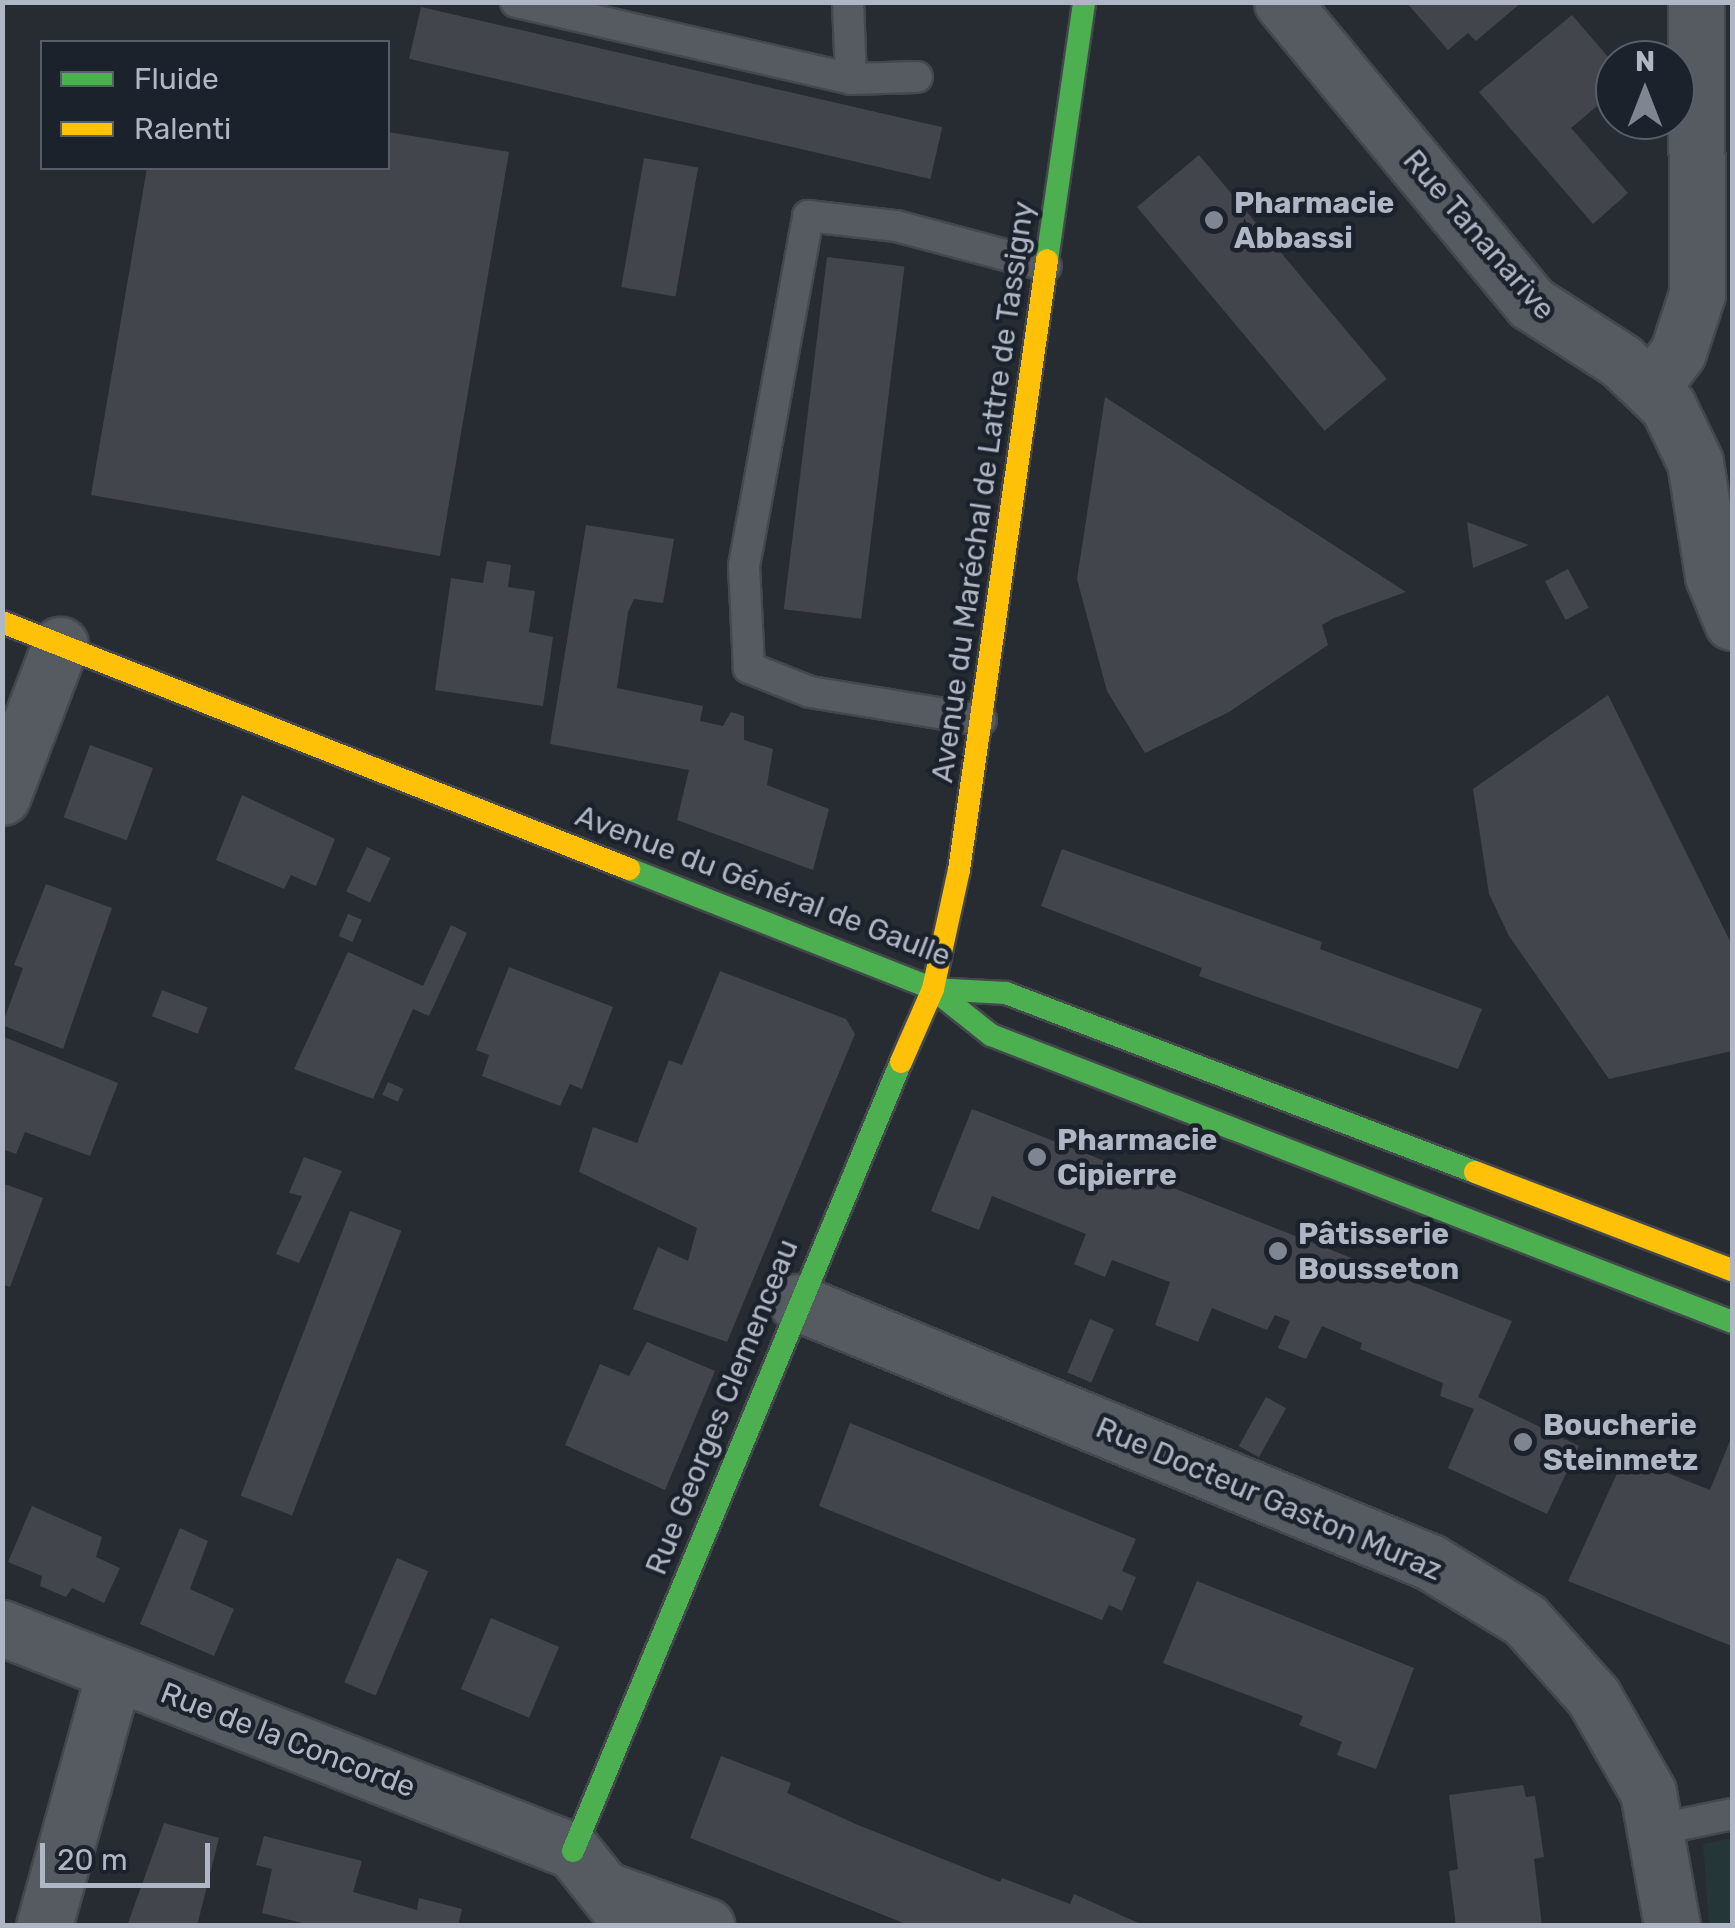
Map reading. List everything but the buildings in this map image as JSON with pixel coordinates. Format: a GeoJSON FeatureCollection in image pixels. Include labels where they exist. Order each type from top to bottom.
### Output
{"type":"FeatureCollection","features":[{"type":"Feature","properties":{"kind":"main road","name":"Avenue du Maréchal de Lattre de Tassigny"},"geometry":{"type":"LineString","coordinates":[[933,989],[952,914],[1084,2]]}},
{"type":"Feature","properties":{"kind":"main road","name":"Avenue du Général de Gaulle"},"geometry":{"type":"LineString","coordinates":[[2,622],[933,989],[1006,993],[1732,1270]]}},
{"type":"Feature","properties":{"kind":"main road","name":"Rue Georges Clemenceau"},"geometry":{"type":"LineString","coordinates":[[604,1889],[796,1302],[933,989]]}},
{"type":"Feature","properties":{"kind":"main road"},"geometry":{"type":"LineString","coordinates":[[933,989],[991,1035],[1732,1322]]}},
{"type":"Feature","properties":{"kind":"street","name":"Rue Tananarive"},"geometry":{"type":"LineString","coordinates":[[1282,2],[1531,303],[1652,387],[1682,430],[1695,462],[1714,576],[1732,622]]}},
{"type":"Feature","properties":{"kind":"street"},"geometry":{"type":"LineString","coordinates":[[1652,387],[1678,352],[1698,294],[1696,2]]}},
{"type":"Feature","properties":{"kind":"street"},"geometry":{"type":"LineString","coordinates":[[2,797],[60,645]]}},
{"type":"Feature","properties":{"kind":"street","name":"Rue Docteur Gaston Muraz"},"geometry":{"type":"LineString","coordinates":[[796,1302],[1430,1562],[1525,1620],[1594,1696],[1648,1792],[1672,1926]]}},
{"type":"Feature","properties":{"kind":"street","name":"Rue de la Concorde"},"geometry":{"type":"LineString","coordinates":[[2,1628],[114,1673],[604,1889],[707,1926]]}},
{"type":"Feature","properties":{"kind":"street"},"geometry":{"type":"LineString","coordinates":[[44,1926],[114,1673]]}},
{"type":"Feature","properties":{"kind":"lane"},"geometry":{"type":"LineString","coordinates":[[516,2],[620,14],[851,79],[917,77]]}},
{"type":"Feature","properties":{"kind":"lane"},"geometry":{"type":"LineString","coordinates":[[848,2],[851,79]]}},
{"type":"Feature","properties":{"kind":"lane"},"geometry":{"type":"LineString","coordinates":[[980,720],[810,692],[749,668],[744,566],[808,216],[896,226],[1046,266]]}},
{"type":"Feature","properties":{"kind":"lane"},"geometry":{"type":"LineString","coordinates":[[1656,1830],[1732,1814]]}},
{"type":"Feature","properties":{"kind":"shaded area"},"geometry":{"type":"Polygon","coordinates":[[[1732,1838],[1732,1925],[1709,1925],[1703,1844],[1732,1838]]]}},
{"type":"Feature","properties":{"kind":"traffic: fast"},"geometry":{"type":"LineString","coordinates":[[1047,260],[1084,2]]}},
{"type":"Feature","properties":{"kind":"traffic: fast"},"geometry":{"type":"LineString","coordinates":[[629,869],[933,989],[1006,993],[1475,1172]]}},
{"type":"Feature","properties":{"kind":"traffic: fast"},"geometry":{"type":"LineString","coordinates":[[933,989],[991,1035],[1732,1322]]}},
{"type":"Feature","properties":{"kind":"traffic: fast"},"geometry":{"type":"LineString","coordinates":[[573,1851],[901,1062]]}},
{"type":"Feature","properties":{"kind":"traffic: slow"},"geometry":{"type":"LineString","coordinates":[[901,1062],[933,989],[959,870],[1047,260]]}},
{"type":"Feature","properties":{"kind":"traffic: slow"},"geometry":{"type":"LineString","coordinates":[[2,622],[629,869]]}},
{"type":"Feature","properties":{"kind":"traffic: slow"},"geometry":{"type":"LineString","coordinates":[[1475,1172],[1732,1270]]}},
{"type":"Feature","properties":{"kind":"place","name":"Pharmacie Abbassi"},"geometry":{"type":"Point","coordinates":[1214,220]}},
{"type":"Feature","properties":{"kind":"place","name":"Pharmacie Cipierre"},"geometry":{"type":"Point","coordinates":[1037,1157]}},
{"type":"Feature","properties":{"kind":"place","name":"Pâtisserie Bousseton"},"geometry":{"type":"Point","coordinates":[1278,1251]}},
{"type":"Feature","properties":{"kind":"place","name":"Boucherie Steinmetz"},"geometry":{"type":"Point","coordinates":[1523,1442]}}]}
